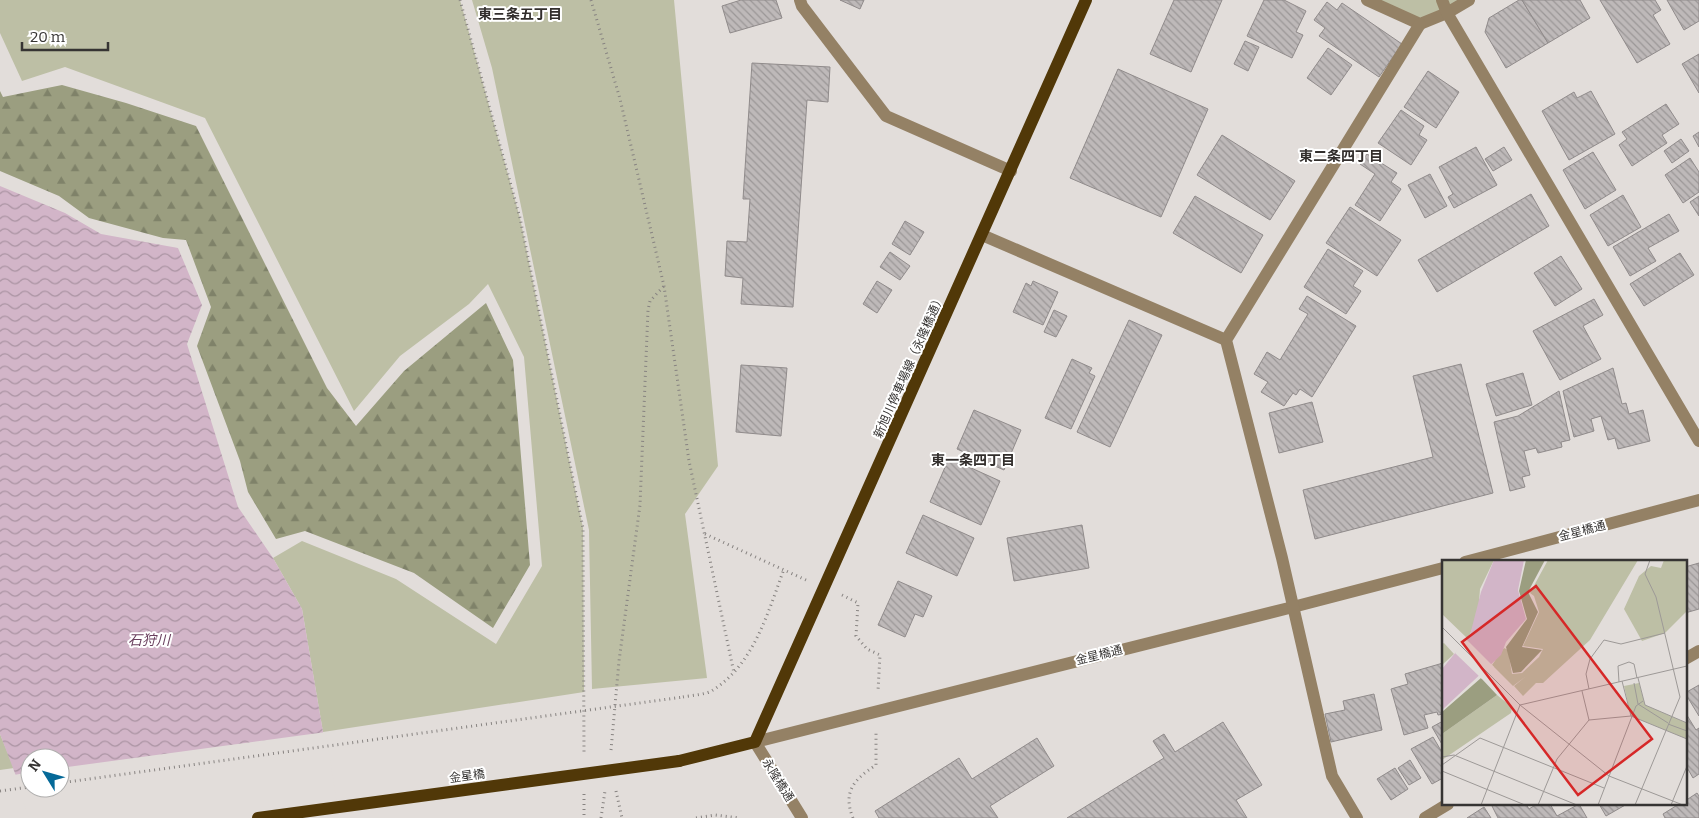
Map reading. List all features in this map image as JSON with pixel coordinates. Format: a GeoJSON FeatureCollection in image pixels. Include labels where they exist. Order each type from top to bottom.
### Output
{"type":"FeatureCollection","features":[{"type":"Feature","properties":{"kind":"main road","name":"新旭川停車場線（永隆橋通）"},"geometry":{"type":"LineString","coordinates":[[755,742],[1086,0]]}},
{"type":"Feature","properties":{"kind":"main road","name":"金星橋"},"geometry":{"type":"LineString","coordinates":[[258,818],[679,761],[755,742]]}},
{"type":"Feature","properties":{"kind":"street"},"geometry":{"type":"LineString","coordinates":[[800,0],[802,6],[886,116],[1011,171]]}},
{"type":"Feature","properties":{"kind":"street"},"geometry":{"type":"LineString","coordinates":[[1367,0],[1420,24]]}},
{"type":"Feature","properties":{"kind":"street"},"geometry":{"type":"LineString","coordinates":[[1442,0],[1447,13],[1699,441]]}},
{"type":"Feature","properties":{"kind":"street"},"geometry":{"type":"LineString","coordinates":[[1356,818],[1332,776],[1293,607],[1226,340],[1420,24],[1447,13],[1469,0]]}},
{"type":"Feature","properties":{"kind":"street"},"geometry":{"type":"LineString","coordinates":[[982,235],[1226,340]]}},
{"type":"Feature","properties":{"kind":"street","name":"金星橋通"},"geometry":{"type":"LineString","coordinates":[[1473,560],[1699,500]]}},
{"type":"Feature","properties":{"kind":"street","name":"金星橋通"},"geometry":{"type":"LineString","coordinates":[[755,742],[1442,568]]}},
{"type":"Feature","properties":{"kind":"street"},"geometry":{"type":"LineString","coordinates":[[1686,658],[1699,651]]}},
{"type":"Feature","properties":{"kind":"street","name":"永隆橋通"},"geometry":{"type":"LineString","coordinates":[[755,742],[802,818]]}},
{"type":"Feature","properties":{"kind":"street"},"geometry":{"type":"LineString","coordinates":[[1425,818],[1445,806]]}},
{"type":"Feature","properties":{"kind":"path"},"geometry":{"type":"LineString","coordinates":[[460,0],[520,218],[583,528],[584,760]]}},
{"type":"Feature","properties":{"kind":"path"},"geometry":{"type":"LineString","coordinates":[[591,0],[620,99],[664,286],[688,461],[734,673]]}},
{"type":"Feature","properties":{"kind":"path"},"geometry":{"type":"LineString","coordinates":[[611,752],[619,661],[640,505],[648,310],[650,301],[664,286]]}},
{"type":"Feature","properties":{"kind":"path"},"geometry":{"type":"LineString","coordinates":[[704,534],[858,603],[856,636],[867,650],[880,655]]}},
{"type":"Feature","properties":{"kind":"path"},"geometry":{"type":"LineString","coordinates":[[70,782],[683,697],[712,691],[734,673],[757,638],[784,570]]}},
{"type":"Feature","properties":{"kind":"path"},"geometry":{"type":"LineString","coordinates":[[852,818],[848,807],[850,789],[860,775],[876,765]]}},
{"type":"Feature","properties":{"kind":"path"},"geometry":{"type":"LineString","coordinates":[[0,791],[20,788]]}},
{"type":"Feature","properties":{"kind":"path"},"geometry":{"type":"LineString","coordinates":[[584,789],[584,818]]}},
{"type":"Feature","properties":{"kind":"path"},"geometry":{"type":"LineString","coordinates":[[616,789],[622,818]]}},
{"type":"Feature","properties":{"kind":"path"},"geometry":{"type":"LineString","coordinates":[[696,818],[715,815],[738,818]]}},
{"type":"Feature","properties":{"kind":"green space"},"geometry":{"type":"Polygon","coordinates":[[[0,0],[460,0],[520,218],[583,528],[584,692],[323,732],[302,609],[273,558],[302,541],[396,579],[496,644],[542,566],[524,357],[488,284],[469,304],[400,356],[354,411],[205,118],[65,67],[22,81],[0,33],[0,0]]]}},
{"type":"Feature","properties":{"kind":"green space"},"geometry":{"type":"Polygon","coordinates":[[[472,0],[674,0],[718,466],[685,514],[707,678],[592,689],[589,530],[492,68],[472,0]]]}},
{"type":"Feature","properties":{"kind":"green space"},"geometry":{"type":"Polygon","coordinates":[[[1370,0],[1460,0],[1420,24],[1370,0]]]}},
{"type":"Feature","properties":{"kind":"green space"},"geometry":{"type":"Polygon","coordinates":[[[62,85],[126,103],[196,126],[327,388],[356,426],[404,371],[486,303],[513,360],[530,565],[493,628],[414,573],[305,531],[276,539],[248,492],[240,461],[197,346],[211,307],[186,240],[163,238],[89,218],[59,196],[0,171],[0,91],[3,97],[62,85]]]}},
{"type":"Feature","properties":{"kind":"green space"},"geometry":{"type":"Polygon","coordinates":[[[0,734],[14,768],[0,770],[0,734]]]}},
{"type":"Feature","properties":{"kind":"water","name":"石狩川"},"geometry":{"type":"Polygon","coordinates":[[[0,186],[65,213],[101,234],[178,248],[202,305],[187,344],[238,507],[273,558],[302,609],[336,818],[32,818],[24,798],[70,798],[70,748],[20,748],[20,786],[0,734],[0,186]]]}},
{"type":"Feature","properties":{"kind":"pier"},"geometry":{"type":"Polygon","coordinates":[[[326,732],[339,818],[29,818],[22,798],[70,798],[70,767],[326,732]]]}},
{"type":"Feature","properties":{"kind":"pier"},"geometry":{"type":"Polygon","coordinates":[[[20,774],[20,792],[14,775],[20,774]]]}},
{"type":"Feature","properties":{"kind":"building"},"geometry":{"type":"Polygon","coordinates":[[[741,0],[776,0],[782,18],[730,33],[722,6],[741,0]]]}},
{"type":"Feature","properties":{"kind":"building"},"geometry":{"type":"Polygon","coordinates":[[[840,0],[864,0],[860,9],[840,0]]]}},
{"type":"Feature","properties":{"kind":"building"},"geometry":{"type":"Polygon","coordinates":[[[1174,0],[1222,0],[1191,72],[1150,54],[1174,0]]]}},
{"type":"Feature","properties":{"kind":"building"},"geometry":{"type":"Polygon","coordinates":[[[1264,0],[1284,0],[1306,11],[1296,32],[1303,35],[1292,58],[1247,36],[1264,0]]]}},
{"type":"Feature","properties":{"kind":"building"},"geometry":{"type":"Polygon","coordinates":[[[1522,0],[1548,43],[1506,68],[1485,32],[1489,18],[1522,0]]]}},
{"type":"Feature","properties":{"kind":"building"},"geometry":{"type":"Polygon","coordinates":[[[1522,0],[1580,0],[1590,18],[1548,43],[1522,0]]]}},
{"type":"Feature","properties":{"kind":"building"},"geometry":{"type":"Polygon","coordinates":[[[1600,0],[1655,0],[1661,10],[1653,15],[1670,44],[1637,63],[1600,0]]]}},
{"type":"Feature","properties":{"kind":"building"},"geometry":{"type":"Polygon","coordinates":[[[1667,0],[1699,0],[1699,21],[1684,30],[1667,0]]]}},
{"type":"Feature","properties":{"kind":"building"},"geometry":{"type":"Polygon","coordinates":[[[1327,2],[1337,10],[1342,3],[1402,44],[1379,77],[1319,36],[1325,28],[1314,20],[1327,2]]]}},
{"type":"Feature","properties":{"kind":"building"},"geometry":{"type":"Polygon","coordinates":[[[1245,41],[1259,47],[1248,71],[1234,64],[1245,41]]]}},
{"type":"Feature","properties":{"kind":"building"},"geometry":{"type":"Polygon","coordinates":[[[1328,48],[1352,65],[1331,95],[1307,78],[1328,48]]]}},
{"type":"Feature","properties":{"kind":"building"},"geometry":{"type":"Polygon","coordinates":[[[1699,54],[1699,93],[1682,64],[1699,54]]]}},
{"type":"Feature","properties":{"kind":"building"},"geometry":{"type":"Polygon","coordinates":[[[752,63],[830,67],[828,102],[807,100],[793,307],[741,304],[743,278],[725,276],[727,241],[747,242],[750,199],[743,199],[752,63]]]}},
{"type":"Feature","properties":{"kind":"building"},"geometry":{"type":"Polygon","coordinates":[[[1118,69],[1208,109],[1161,217],[1070,178],[1118,69]]]}},
{"type":"Feature","properties":{"kind":"building"},"geometry":{"type":"Polygon","coordinates":[[[1428,71],[1459,92],[1436,128],[1404,107],[1428,71]]]}},
{"type":"Feature","properties":{"kind":"building"},"geometry":{"type":"Polygon","coordinates":[[[1591,91],[1615,134],[1569,160],[1542,111],[1574,92],[1577,98],[1591,91]]]}},
{"type":"Feature","properties":{"kind":"building"},"geometry":{"type":"Polygon","coordinates":[[[1666,104],[1679,124],[1662,135],[1667,143],[1632,166],[1619,145],[1627,139],[1622,132],[1666,104]]]}},
{"type":"Feature","properties":{"kind":"building"},"geometry":{"type":"Polygon","coordinates":[[[1401,110],[1424,126],[1419,135],[1427,140],[1411,165],[1378,143],[1401,110]]]}},
{"type":"Feature","properties":{"kind":"building"},"geometry":{"type":"Polygon","coordinates":[[[1699,132],[1699,147],[1693,136],[1699,132]]]}},
{"type":"Feature","properties":{"kind":"building"},"geometry":{"type":"Polygon","coordinates":[[[1222,135],[1295,181],[1270,220],[1197,175],[1222,135]]]}},
{"type":"Feature","properties":{"kind":"building"},"geometry":{"type":"Polygon","coordinates":[[[1681,139],[1689,151],[1672,163],[1664,151],[1681,139]]]}},
{"type":"Feature","properties":{"kind":"building"},"geometry":{"type":"Polygon","coordinates":[[[1476,147],[1497,185],[1454,208],[1448,197],[1453,194],[1439,167],[1476,147]]]}},
{"type":"Feature","properties":{"kind":"building"},"geometry":{"type":"Polygon","coordinates":[[[1504,147],[1512,160],[1493,171],[1485,159],[1504,147]]]}},
{"type":"Feature","properties":{"kind":"building"},"geometry":{"type":"Polygon","coordinates":[[[1593,152],[1616,190],[1585,209],[1563,170],[1593,152]]]}},
{"type":"Feature","properties":{"kind":"building"},"geometry":{"type":"Polygon","coordinates":[[[1367,154],[1397,173],[1391,182],[1401,189],[1380,221],[1355,205],[1375,174],[1360,164],[1367,154]]]}},
{"type":"Feature","properties":{"kind":"building"},"geometry":{"type":"Polygon","coordinates":[[[1690,158],[1699,172],[1699,192],[1683,203],[1665,175],[1690,158]]]}},
{"type":"Feature","properties":{"kind":"building"},"geometry":{"type":"Polygon","coordinates":[[[1430,174],[1447,206],[1425,218],[1408,185],[1430,174]]]}},
{"type":"Feature","properties":{"kind":"building"},"geometry":{"type":"Polygon","coordinates":[[[1531,194],[1549,226],[1437,292],[1418,260],[1531,194]]]}},
{"type":"Feature","properties":{"kind":"building"},"geometry":{"type":"Polygon","coordinates":[[[1623,195],[1641,227],[1608,246],[1590,215],[1623,195]]]}},
{"type":"Feature","properties":{"kind":"building"},"geometry":{"type":"Polygon","coordinates":[[[1195,196],[1263,235],[1241,273],[1173,233],[1195,196]]]}},
{"type":"Feature","properties":{"kind":"building"},"geometry":{"type":"Polygon","coordinates":[[[1699,196],[1699,216],[1690,202],[1699,196]]]}},
{"type":"Feature","properties":{"kind":"building"},"geometry":{"type":"Polygon","coordinates":[[[1350,207],[1401,240],[1377,276],[1326,243],[1350,207]]]}},
{"type":"Feature","properties":{"kind":"building"},"geometry":{"type":"Polygon","coordinates":[[[1669,214],[1679,231],[1648,248],[1656,261],[1630,276],[1613,247],[1669,214]]]}},
{"type":"Feature","properties":{"kind":"building"},"geometry":{"type":"Polygon","coordinates":[[[905,221],[924,232],[910,255],[892,244],[905,221]]]}},
{"type":"Feature","properties":{"kind":"building"},"geometry":{"type":"Polygon","coordinates":[[[1328,249],[1363,271],[1353,286],[1361,291],[1346,314],[1304,287],[1328,249]]]}},
{"type":"Feature","properties":{"kind":"building"},"geometry":{"type":"Polygon","coordinates":[[[890,252],[910,266],[900,280],[880,267],[890,252]]]}},
{"type":"Feature","properties":{"kind":"building"},"geometry":{"type":"Polygon","coordinates":[[[1680,253],[1694,275],[1644,306],[1630,284],[1680,253]]]}},
{"type":"Feature","properties":{"kind":"building"},"geometry":{"type":"Polygon","coordinates":[[[1561,256],[1582,289],[1555,306],[1534,273],[1561,256]]]}},
{"type":"Feature","properties":{"kind":"building"},"geometry":{"type":"Polygon","coordinates":[[[877,281],[892,290],[877,313],[863,304],[877,281]]]}},
{"type":"Feature","properties":{"kind":"building"},"geometry":{"type":"Polygon","coordinates":[[[1033,281],[1058,292],[1043,325],[1013,312],[1026,283],[1031,286],[1033,281]]]}},
{"type":"Feature","properties":{"kind":"building"},"geometry":{"type":"Polygon","coordinates":[[[1307,296],[1356,326],[1312,397],[1300,389],[1296,395],[1293,393],[1284,406],[1261,392],[1268,382],[1254,374],[1267,352],[1280,360],[1308,314],[1299,309],[1307,296]]]}},
{"type":"Feature","properties":{"kind":"building"},"geometry":{"type":"Polygon","coordinates":[[[1594,299],[1603,315],[1583,326],[1601,359],[1560,380],[1533,331],[1594,299]]]}},
{"type":"Feature","properties":{"kind":"building"},"geometry":{"type":"Polygon","coordinates":[[[1054,310],[1067,316],[1056,337],[1044,332],[1054,310]]]}},
{"type":"Feature","properties":{"kind":"building"},"geometry":{"type":"Polygon","coordinates":[[[1129,320],[1162,335],[1110,447],[1077,432],[1129,320]]]}},
{"type":"Feature","properties":{"kind":"building"},"geometry":{"type":"Polygon","coordinates":[[[1072,359],[1092,368],[1089,373],[1095,376],[1071,429],[1045,418],[1072,359]]]}},
{"type":"Feature","properties":{"kind":"building"},"geometry":{"type":"Polygon","coordinates":[[[1461,364],[1493,493],[1315,539],[1303,490],[1433,457],[1413,376],[1461,364]]]}},
{"type":"Feature","properties":{"kind":"building"},"geometry":{"type":"Polygon","coordinates":[[[741,365],[787,368],[781,436],[736,432],[741,365]]]}},
{"type":"Feature","properties":{"kind":"building"},"geometry":{"type":"Polygon","coordinates":[[[1613,368],[1622,404],[1626,403],[1629,414],[1643,410],[1650,441],[1618,449],[1615,438],[1608,440],[1601,416],[1591,419],[1594,431],[1574,437],[1563,391],[1613,368]]]}},
{"type":"Feature","properties":{"kind":"building"},"geometry":{"type":"Polygon","coordinates":[[[1523,373],[1532,405],[1496,416],[1486,384],[1523,373]]]}},
{"type":"Feature","properties":{"kind":"building"},"geometry":{"type":"Polygon","coordinates":[[[1559,391],[1570,440],[1561,442],[1562,447],[1538,453],[1536,448],[1524,451],[1530,475],[1522,477],[1525,487],[1510,491],[1494,422],[1518,416],[1559,391]]]}},
{"type":"Feature","properties":{"kind":"building"},"geometry":{"type":"Polygon","coordinates":[[[1312,402],[1323,442],[1279,453],[1269,413],[1312,402]]]}},
{"type":"Feature","properties":{"kind":"building"},"geometry":{"type":"Polygon","coordinates":[[[974,410],[1021,430],[1004,470],[957,449],[974,410]]]}},
{"type":"Feature","properties":{"kind":"building"},"geometry":{"type":"Polygon","coordinates":[[[949,458],[1000,481],[981,525],[930,502],[949,458]]]}},
{"type":"Feature","properties":{"kind":"building"},"geometry":{"type":"Polygon","coordinates":[[[923,515],[974,538],[957,576],[906,553],[923,515]]]}},
{"type":"Feature","properties":{"kind":"building"},"geometry":{"type":"Polygon","coordinates":[[[1082,525],[1089,568],[1014,581],[1007,538],[1082,525]]]}},
{"type":"Feature","properties":{"kind":"building"},"geometry":{"type":"Polygon","coordinates":[[[1699,563],[1699,609],[1686,613],[1686,567],[1699,563]]]}},
{"type":"Feature","properties":{"kind":"building"},"geometry":{"type":"Polygon","coordinates":[[[898,581],[932,596],[923,617],[915,614],[905,637],[878,625],[898,581]]]}},
{"type":"Feature","properties":{"kind":"building"},"geometry":{"type":"Polygon","coordinates":[[[1442,663],[1442,714],[1438,715],[1437,712],[1424,715],[1428,728],[1404,735],[1391,689],[1408,684],[1405,674],[1442,663]]]}},
{"type":"Feature","properties":{"kind":"building"},"geometry":{"type":"Polygon","coordinates":[[[1699,685],[1699,716],[1686,695],[1686,692],[1699,685]]]}},
{"type":"Feature","properties":{"kind":"building"},"geometry":{"type":"Polygon","coordinates":[[[1374,694],[1382,730],[1331,742],[1325,714],[1345,710],[1343,701],[1374,694]]]}},
{"type":"Feature","properties":{"kind":"building"},"geometry":{"type":"Polygon","coordinates":[[[1686,714],[1696,730],[1699,728],[1699,774],[1693,778],[1686,766],[1686,714]]]}},
{"type":"Feature","properties":{"kind":"building"},"geometry":{"type":"Polygon","coordinates":[[[1223,722],[1262,785],[1236,800],[1247,818],[1067,818],[1164,758],[1153,741],[1164,734],[1175,752],[1223,722]]]}},
{"type":"Feature","properties":{"kind":"building"},"geometry":{"type":"Polygon","coordinates":[[[1442,722],[1442,744],[1432,727],[1442,722]]]}},
{"type":"Feature","properties":{"kind":"building"},"geometry":{"type":"Polygon","coordinates":[[[1433,737],[1442,752],[1442,779],[1432,784],[1411,749],[1433,737]]]}},
{"type":"Feature","properties":{"kind":"building"},"geometry":{"type":"Polygon","coordinates":[[[1037,738],[1054,766],[990,806],[998,818],[879,818],[875,811],[959,758],[972,779],[1037,738]]]}},
{"type":"Feature","properties":{"kind":"building"},"geometry":{"type":"Polygon","coordinates":[[[1410,760],[1421,778],[1409,785],[1398,768],[1410,760]]]}},
{"type":"Feature","properties":{"kind":"building"},"geometry":{"type":"Polygon","coordinates":[[[1395,768],[1408,789],[1391,800],[1377,779],[1395,768]]]}},
{"type":"Feature","properties":{"kind":"building"},"geometry":{"type":"Polygon","coordinates":[[[1697,793],[1699,796],[1699,818],[1665,818],[1663,814],[1676,806],[1686,806],[1686,800],[1697,793]]]}},
{"type":"Feature","properties":{"kind":"building"},"geometry":{"type":"Polygon","coordinates":[[[1492,806],[1527,806],[1529,809],[1534,806],[1551,806],[1557,816],[1575,806],[1580,806],[1587,818],[1498,818],[1492,806]]]}},
{"type":"Feature","properties":{"kind":"building"},"geometry":{"type":"Polygon","coordinates":[[[1600,806],[1624,806],[1606,816],[1600,806]]]}},
{"type":"Feature","properties":{"kind":"building"},"geometry":{"type":"Polygon","coordinates":[[[1484,807],[1491,818],[1467,818],[1484,807]]]}},
{"type":"Feature","properties":{"kind":"district","name":"東三条五丁目"},"geometry":{"type":"Point","coordinates":[520,14]}},
{"type":"Feature","properties":{"kind":"district","name":"東二条四丁目"},"geometry":{"type":"Point","coordinates":[1341,156]}},
{"type":"Feature","properties":{"kind":"district","name":"東一条四丁目"},"geometry":{"type":"Point","coordinates":[973,460]}}]}
